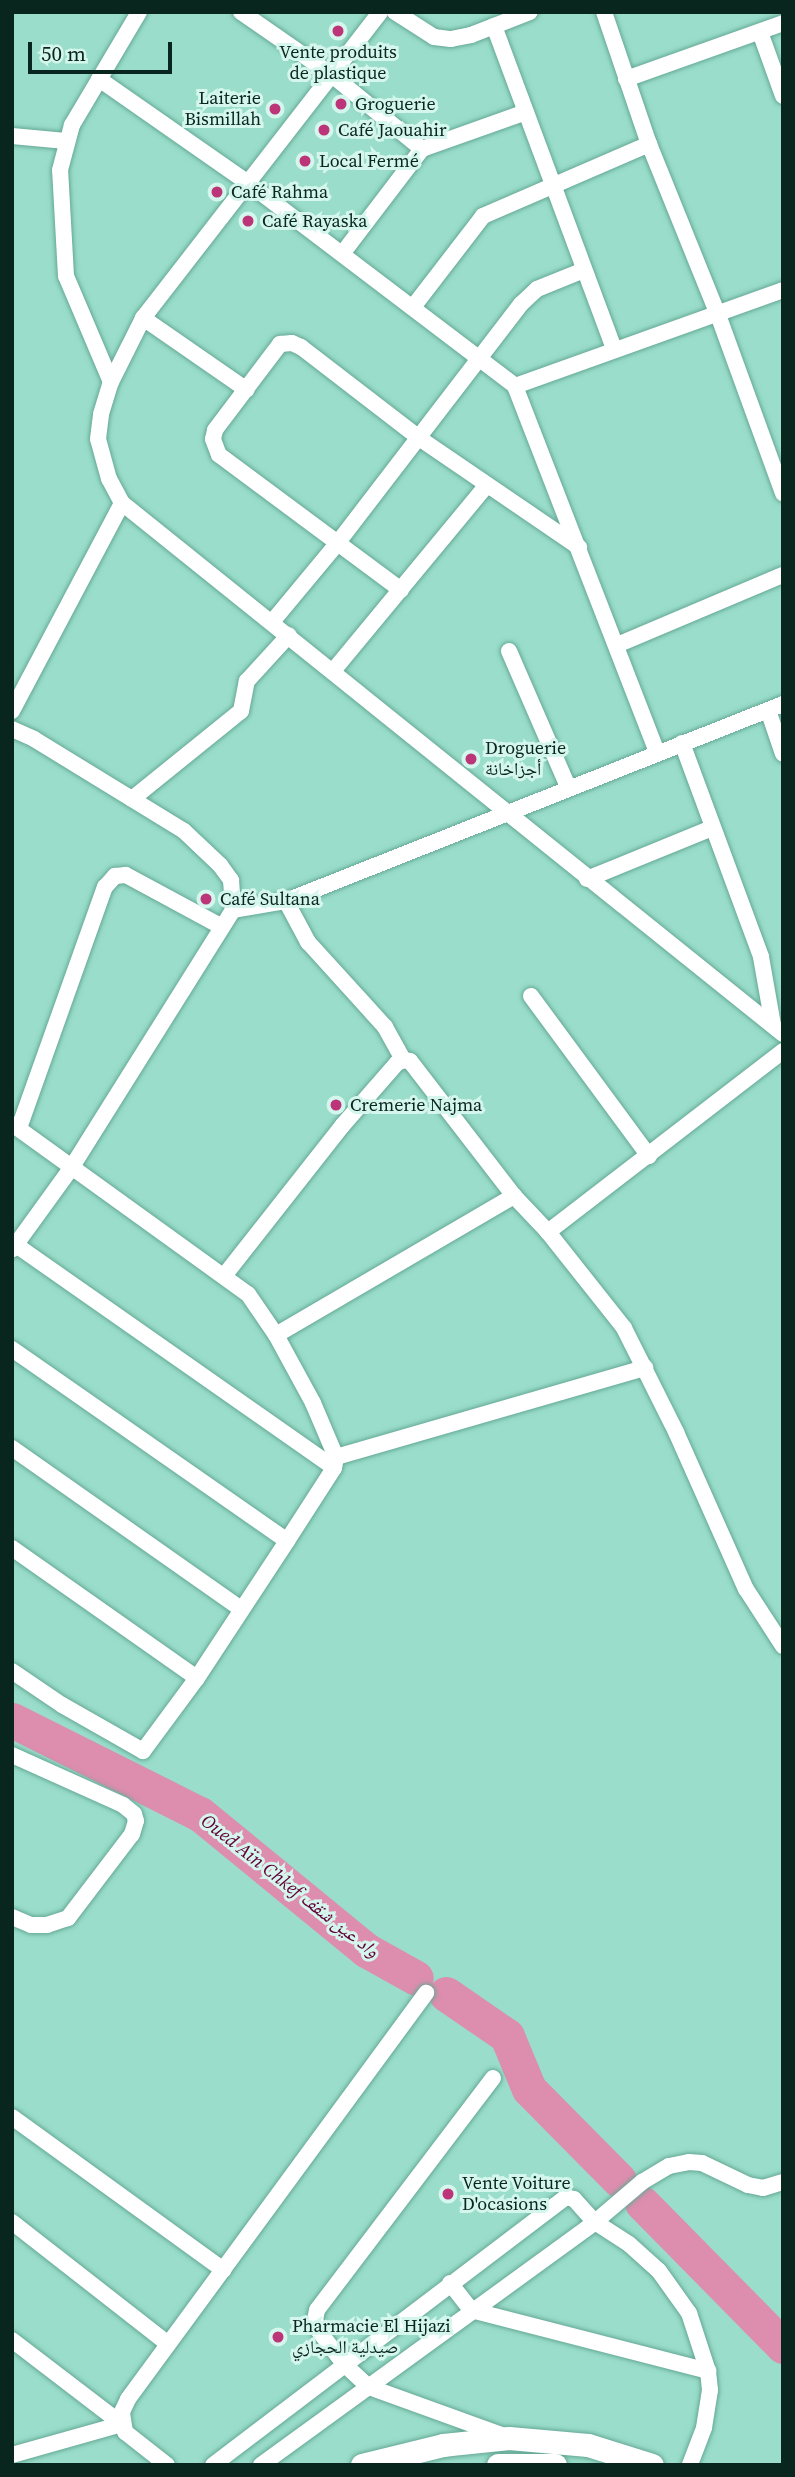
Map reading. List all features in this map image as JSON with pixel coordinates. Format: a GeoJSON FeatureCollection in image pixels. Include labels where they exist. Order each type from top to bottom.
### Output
{"type":"FeatureCollection","features":[{"type":"Feature","properties":{"kind":"main road"},"geometry":{"type":"LineString","coordinates":[[362,2465],[443,2445],[509,2438],[588,2445],[652,2465]]}},
{"type":"Feature","properties":{"kind":"main road"},"geometry":{"type":"LineString","coordinates":[[498,2465],[555,2465]]}},
{"type":"Feature","properties":{"kind":"street"},"geometry":{"type":"LineString","coordinates":[[111,382],[66,276],[60,170],[72,125],[139,12]]}},
{"type":"Feature","properties":{"kind":"street"},"geometry":{"type":"LineString","coordinates":[[241,12],[332,75],[422,149]]}},
{"type":"Feature","properties":{"kind":"street"},"geometry":{"type":"LineString","coordinates":[[380,12],[143,318],[111,382],[101,414],[98,439],[109,479],[122,503],[778,1029]]}},
{"type":"Feature","properties":{"kind":"street"},"geometry":{"type":"LineString","coordinates":[[395,12],[434,37],[464,37],[530,12]]}},
{"type":"Feature","properties":{"kind":"street"},"geometry":{"type":"LineString","coordinates":[[604,12],[649,144],[717,312],[783,493]]}},
{"type":"Feature","properties":{"kind":"street"},"geometry":{"type":"LineString","coordinates":[[626,79],[783,23]]}},
{"type":"Feature","properties":{"kind":"street"},"geometry":{"type":"LineString","coordinates":[[494,26],[614,348]]}},
{"type":"Feature","properties":{"kind":"street"},"geometry":{"type":"LineString","coordinates":[[760,32],[783,96]]}},
{"type":"Feature","properties":{"kind":"street"},"geometry":{"type":"LineString","coordinates":[[99,79],[248,183],[515,386],[618,645],[657,752]]}},
{"type":"Feature","properties":{"kind":"street"},"geometry":{"type":"LineString","coordinates":[[342,254],[422,149],[526,111]]}},
{"type":"Feature","properties":{"kind":"street"},"geometry":{"type":"LineString","coordinates":[[12,136],[66,141]]}},
{"type":"Feature","properties":{"kind":"street"},"geometry":{"type":"LineString","coordinates":[[413,307],[483,216],[649,144]]}},
{"type":"Feature","properties":{"kind":"street"},"geometry":{"type":"LineString","coordinates":[[272,622],[336,545],[521,303],[537,289],[584,270]]}},
{"type":"Feature","properties":{"kind":"street"},"geometry":{"type":"LineString","coordinates":[[515,386],[614,348],[783,290]]}},
{"type":"Feature","properties":{"kind":"street"},"geometry":{"type":"LineString","coordinates":[[143,318],[247,390]]}},
{"type":"Feature","properties":{"kind":"street"},"geometry":{"type":"LineString","coordinates":[[401,590],[336,545],[219,455],[214,439],[215,430],[280,344],[292,343],[301,347],[419,438],[579,547]]}},
{"type":"Feature","properties":{"kind":"street"},"geometry":{"type":"LineString","coordinates":[[333,671],[487,485]]}},
{"type":"Feature","properties":{"kind":"street"},"geometry":{"type":"LineString","coordinates":[[12,711],[122,503]]}},
{"type":"Feature","properties":{"kind":"street"},"geometry":{"type":"LineString","coordinates":[[618,645],[783,575]]}},
{"type":"Feature","properties":{"kind":"street"},"geometry":{"type":"LineString","coordinates":[[132,799],[241,711],[247,681],[289,635]]}},
{"type":"Feature","properties":{"kind":"street"},"geometry":{"type":"LineString","coordinates":[[509,651],[568,787]]}},
{"type":"Feature","properties":{"kind":"street"},"geometry":{"type":"LineString","coordinates":[[233,910],[286,901],[775,707],[783,754]]}},
{"type":"Feature","properties":{"kind":"street"},"geometry":{"type":"LineString","coordinates":[[12,729],[184,831],[220,865],[231,880],[233,910],[72,1167],[14,1248],[335,1462]]}},
{"type":"Feature","properties":{"kind":"street"},"geometry":{"type":"LineString","coordinates":[[682,743],[761,957],[778,1029]]}},
{"type":"Feature","properties":{"kind":"street"},"geometry":{"type":"LineString","coordinates":[[587,878],[712,828]]}},
{"type":"Feature","properties":{"kind":"street"},"geometry":{"type":"LineString","coordinates":[[222,927],[126,875],[115,876],[105,887],[15,1126],[248,1294],[276,1335],[313,1403],[335,1462]]}},
{"type":"Feature","properties":{"kind":"street"},"geometry":{"type":"LineString","coordinates":[[286,901],[307,942],[385,1027],[403,1060]]}},
{"type":"Feature","properties":{"kind":"street"},"geometry":{"type":"LineString","coordinates":[[531,996],[649,1156]]}},
{"type":"Feature","properties":{"kind":"street"},"geometry":{"type":"LineString","coordinates":[[548,1232],[783,1051]]}},
{"type":"Feature","properties":{"kind":"street"},"geometry":{"type":"LineString","coordinates":[[224,1276],[342,1126],[397,1063],[410,1061],[514,1196],[548,1232],[624,1328],[746,1589],[783,1646]]}},
{"type":"Feature","properties":{"kind":"street"},"geometry":{"type":"LineString","coordinates":[[276,1335],[514,1196]]}},
{"type":"Feature","properties":{"kind":"street"},"geometry":{"type":"LineString","coordinates":[[12,1349],[288,1541]]}},
{"type":"Feature","properties":{"kind":"street"},"geometry":{"type":"LineString","coordinates":[[12,1671],[62,1705],[144,1751],[197,1678],[288,1541],[335,1462],[645,1368]]}},
{"type":"Feature","properties":{"kind":"street"},"geometry":{"type":"LineString","coordinates":[[12,1448],[241,1609]]}},
{"type":"Feature","properties":{"kind":"street"},"geometry":{"type":"LineString","coordinates":[[12,1548],[197,1678]]}},
{"type":"Feature","properties":{"kind":"street"},"geometry":{"type":"LineString","coordinates":[[12,1755],[122,1805],[134,1814],[136,1821],[132,1833],[68,1918],[47,1925],[31,1925],[12,1917]]}},
{"type":"Feature","properties":{"kind":"street"},"geometry":{"type":"LineString","coordinates":[[167,2465],[125,2432],[122,2412],[128,2399],[426,1993]]}},
{"type":"Feature","properties":{"kind":"street"},"geometry":{"type":"LineString","coordinates":[[493,2078],[317,2310],[315,2320],[319,2330],[344,2364],[369,2387],[509,2438]]}},
{"type":"Feature","properties":{"kind":"street"},"geometry":{"type":"LineString","coordinates":[[12,2117],[223,2270]]}},
{"type":"Feature","properties":{"kind":"street"},"geometry":{"type":"LineString","coordinates":[[261,2465],[595,2222],[642,2182],[669,2166],[689,2162],[702,2163],[748,2185],[763,2188],[783,2182]]}},
{"type":"Feature","properties":{"kind":"street"},"geometry":{"type":"LineString","coordinates":[[214,2465],[566,2197],[574,2199],[595,2222],[629,2244],[659,2271],[689,2313],[708,2371],[710,2390],[704,2428],[690,2465]]}},
{"type":"Feature","properties":{"kind":"street"},"geometry":{"type":"LineString","coordinates":[[12,2222],[168,2344]]}},
{"type":"Feature","properties":{"kind":"street"},"geometry":{"type":"LineString","coordinates":[[450,2283],[471,2310],[708,2371]]}},
{"type":"Feature","properties":{"kind":"street"},"geometry":{"type":"LineString","coordinates":[[12,2340],[122,2424]]}},
{"type":"Feature","properties":{"kind":"street"},"geometry":{"type":"LineString","coordinates":[[12,2455],[122,2424]]}},
{"type":"Feature","properties":{"kind":"waterway","name":"Oued Aïn Chkef واد عين شقف"},"geometry":{"type":"LineString","coordinates":[[12,1720],[200,1814],[366,1950],[416,1978]]}},
{"type":"Feature","properties":{"kind":"waterway","name":"Oued Aïn Chkef واد عين شقف"},"geometry":{"type":"LineString","coordinates":[[446,1994],[507,2036],[529,2089],[619,2180]]}},
{"type":"Feature","properties":{"kind":"waterway","name":"Oued Aïn Chkef واد عين شقف"},"geometry":{"type":"LineString","coordinates":[[642,2203],[783,2346]]}},
{"type":"Feature","properties":{"kind":"place","name":"Vente produits de plastique"},"geometry":{"type":"Point","coordinates":[338,31]}},
{"type":"Feature","properties":{"kind":"place","name":"Groguerie"},"geometry":{"type":"Point","coordinates":[341,104]}},
{"type":"Feature","properties":{"kind":"place","name":"Laiterie Bismillah"},"geometry":{"type":"Point","coordinates":[275,109]}},
{"type":"Feature","properties":{"kind":"place","name":"Café Jaouahir"},"geometry":{"type":"Point","coordinates":[324,130]}},
{"type":"Feature","properties":{"kind":"place","name":"Local Fermé"},"geometry":{"type":"Point","coordinates":[305,161]}},
{"type":"Feature","properties":{"kind":"place","name":"Café Rahma"},"geometry":{"type":"Point","coordinates":[217,192]}},
{"type":"Feature","properties":{"kind":"place","name":"Café Rayaska"},"geometry":{"type":"Point","coordinates":[248,221]}},
{"type":"Feature","properties":{"kind":"place","name":"Droguerie أجزاخانة"},"geometry":{"type":"Point","coordinates":[471,759]}},
{"type":"Feature","properties":{"kind":"place","name":"Café Sultana"},"geometry":{"type":"Point","coordinates":[206,899]}},
{"type":"Feature","properties":{"kind":"place","name":"Cremerie Najma"},"geometry":{"type":"Point","coordinates":[336,1105]}},
{"type":"Feature","properties":{"kind":"place","name":"Vente Voiture D'ocasions"},"geometry":{"type":"Point","coordinates":[448,2194]}},
{"type":"Feature","properties":{"kind":"place","name":"Pharmacie El Hijazi صيدلية الحجازي"},"geometry":{"type":"Point","coordinates":[278,2337]}}]}
